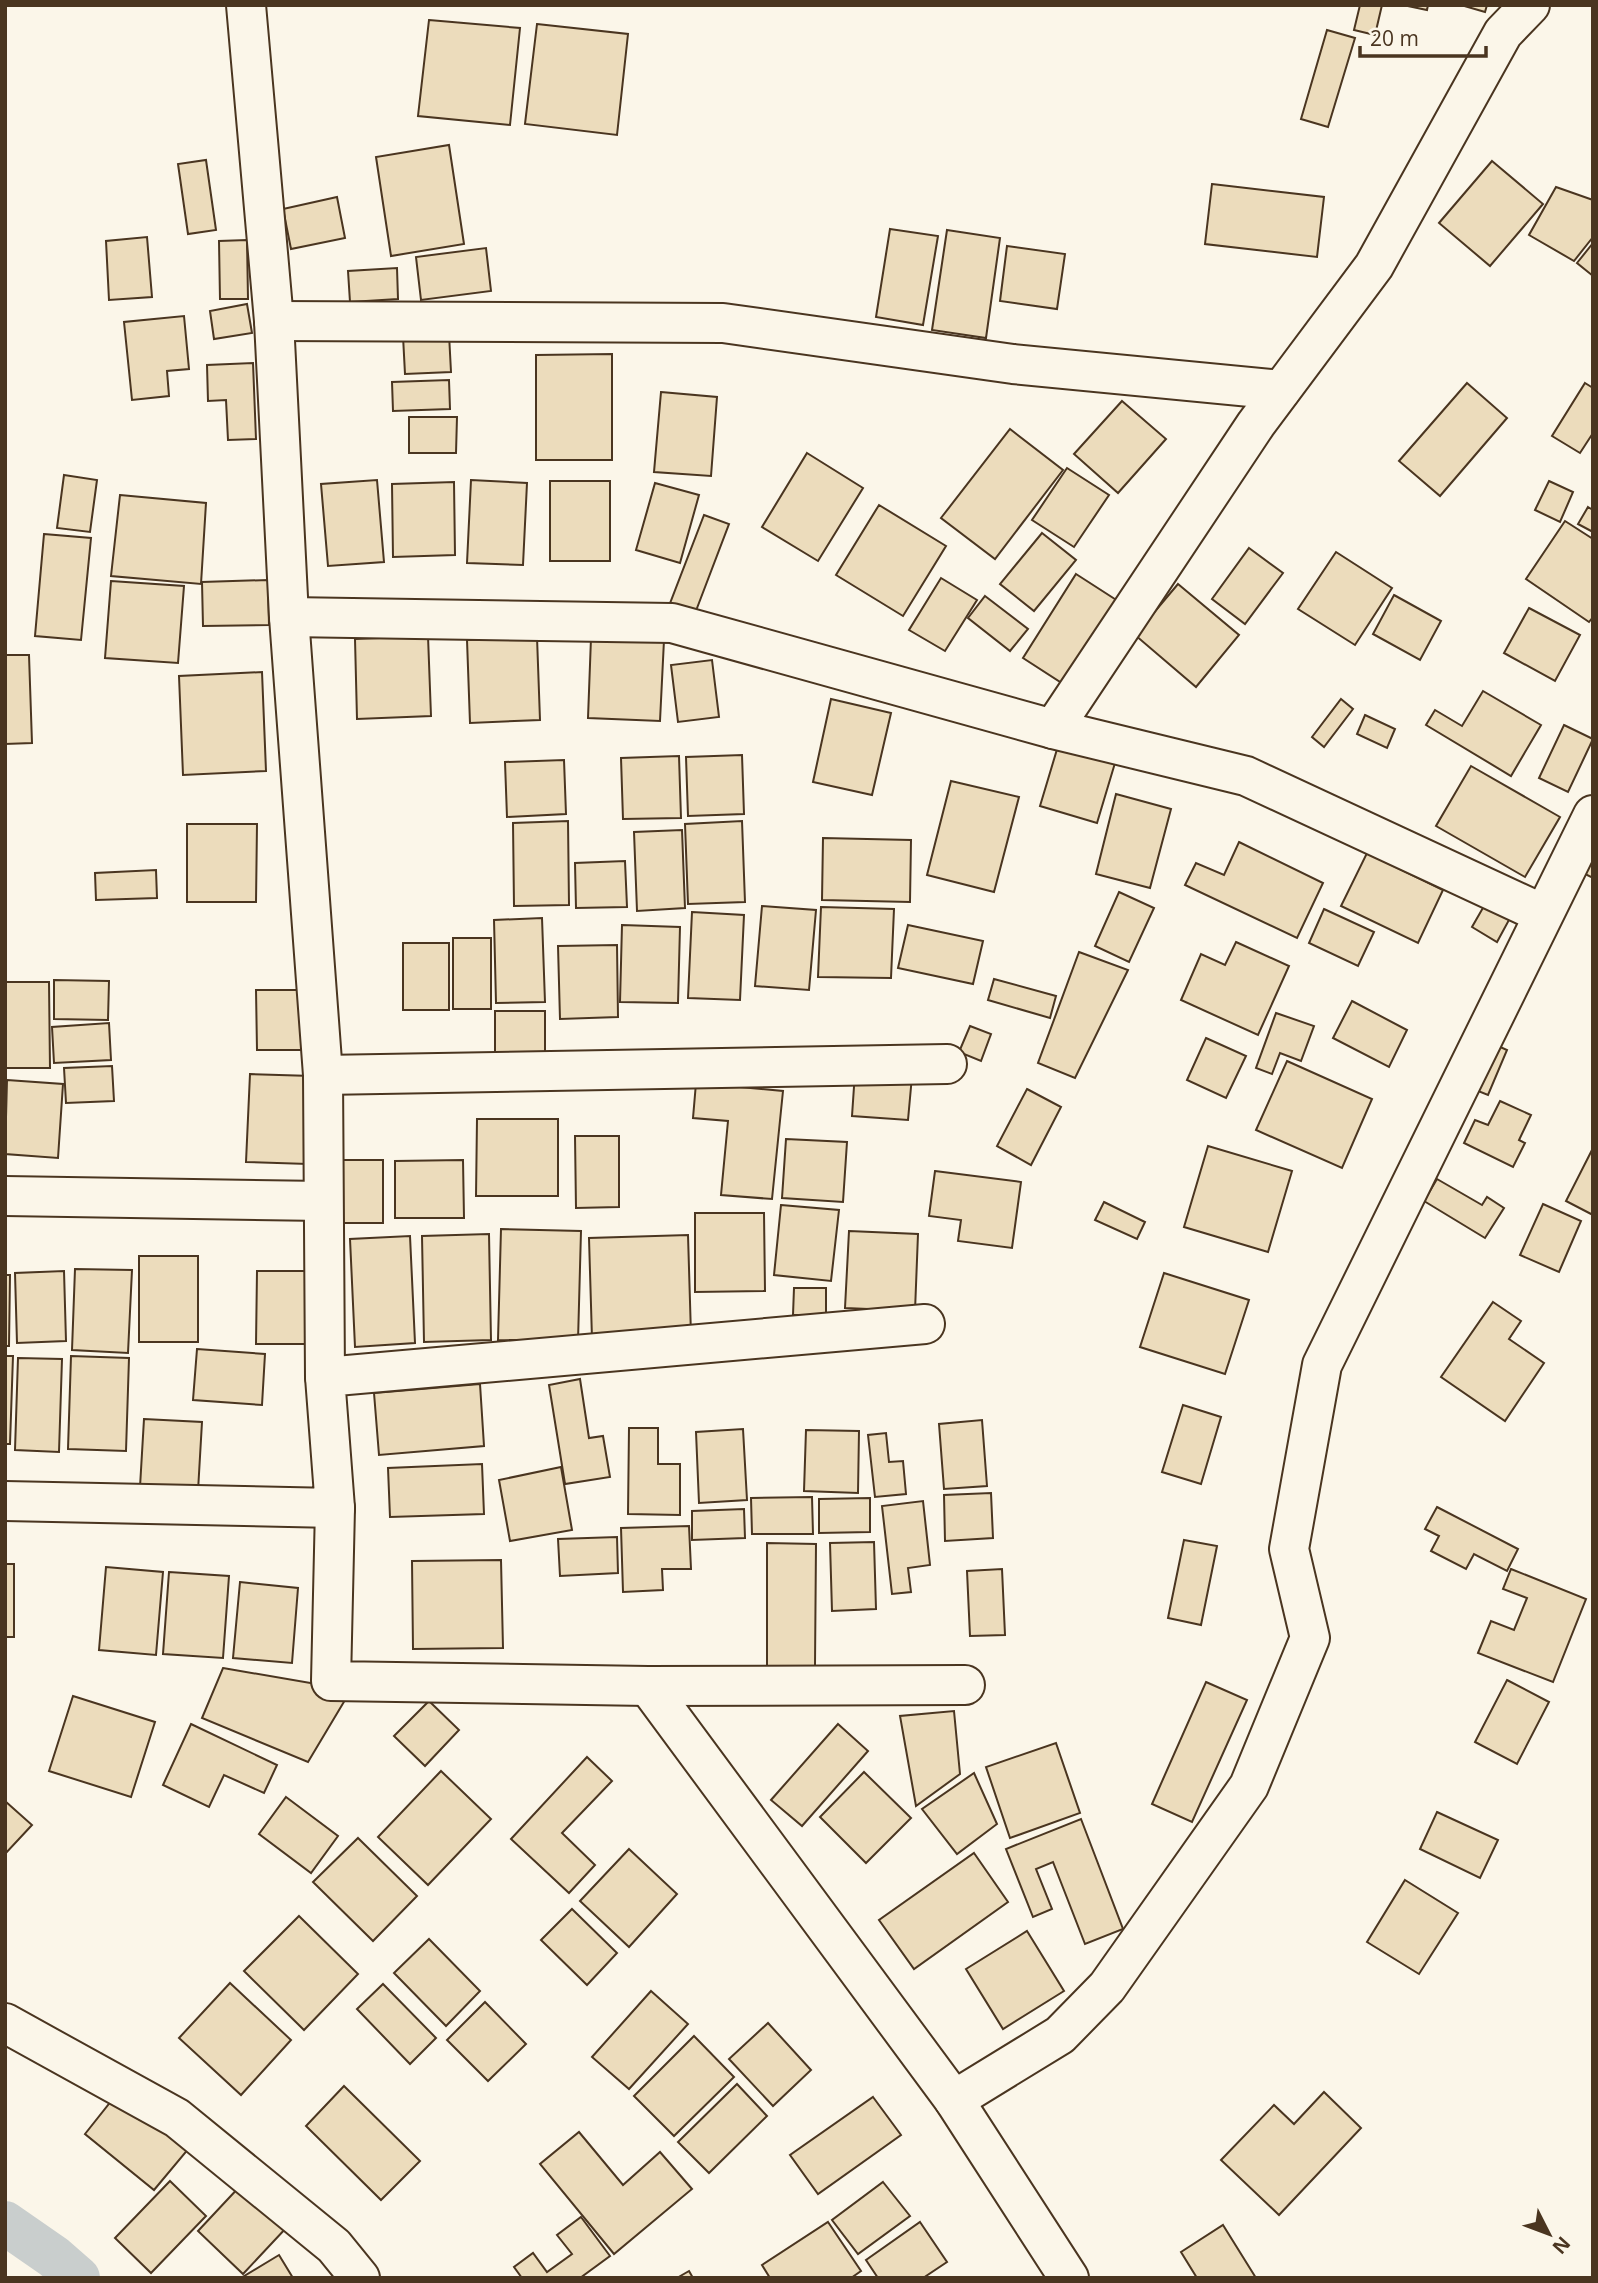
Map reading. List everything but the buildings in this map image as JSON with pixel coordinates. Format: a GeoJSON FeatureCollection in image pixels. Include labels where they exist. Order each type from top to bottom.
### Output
{"type":"FeatureCollection","features":[{"type":"Feature","properties":{"kind":"street"},"geometry":{"type":"LineString","coordinates":[[246,5],[274,321],[289,617],[323,1075],[325,1377],[335,1508],[331,1681],[648,1686],[965,1685]]}},
{"type":"Feature","properties":{"kind":"street"},"geometry":{"type":"LineString","coordinates":[[1053,729],[1280,390],[1374,266],[1503,33],[1530,5]]}},
{"type":"Feature","properties":{"kind":"street"},"geometry":{"type":"LineString","coordinates":[[274,321],[723,323],[1013,364],[1280,390]]}},
{"type":"Feature","properties":{"kind":"street"},"geometry":{"type":"LineString","coordinates":[[289,617],[672,622],[1053,729],[1246,776],[1542,914]]}},
{"type":"Feature","properties":{"kind":"street"},"geometry":{"type":"LineString","coordinates":[[954,2100],[1060,2035],[1087,2010],[1107,1987],[1249,1786],[1310,1638],[1289,1549],[1322,1365],[1593,815]]}},
{"type":"Feature","properties":{"kind":"street"},"geometry":{"type":"LineString","coordinates":[[323,1075],[947,1064]]}},
{"type":"Feature","properties":{"kind":"street"},"geometry":{"type":"LineString","coordinates":[[5,1196],[323,1201]]}},
{"type":"Feature","properties":{"kind":"street"},"geometry":{"type":"LineString","coordinates":[[325,1377],[925,1324]]}},
{"type":"Feature","properties":{"kind":"street"},"geometry":{"type":"LineString","coordinates":[[5,1501],[335,1508]]}},
{"type":"Feature","properties":{"kind":"street"},"geometry":{"type":"LineString","coordinates":[[648,1686],[954,2100],[1069,2278]]}},
{"type":"Feature","properties":{"kind":"street"},"geometry":{"type":"LineString","coordinates":[[5,2023],[177,2118],[334,2246],[360,2278]]}},
{"type":"Feature","properties":{"kind":"waterway"},"geometry":{"type":"LineString","coordinates":[[5,2223],[54,2257],[78,2278]]}}]}
